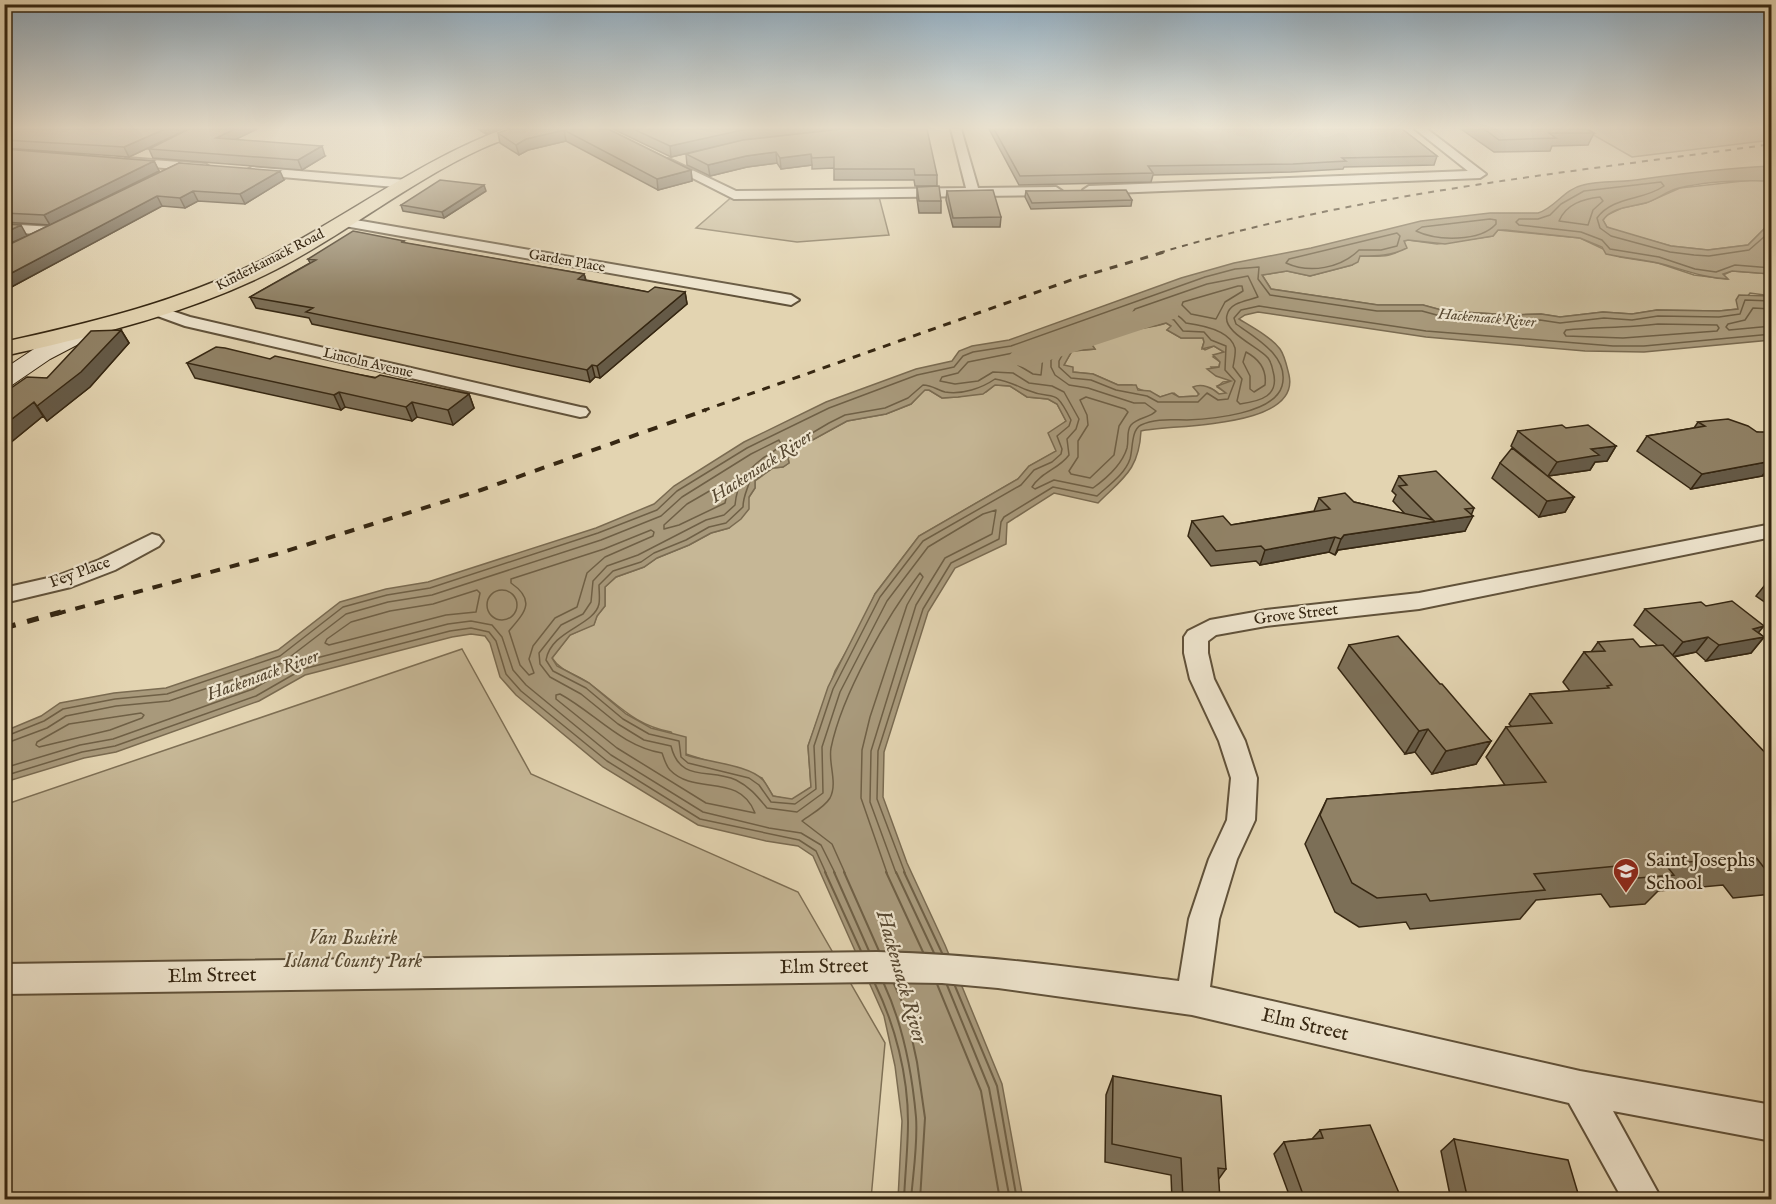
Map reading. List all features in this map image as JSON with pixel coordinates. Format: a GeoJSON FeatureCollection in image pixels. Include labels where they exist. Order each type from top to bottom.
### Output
{"type":"FeatureCollection","features":[{"type":"Feature","properties":{"kind":"main road","name":"Kinderkamack Road"},"geometry":{"type":"LineString","coordinates":[[4,349],[86,332],[157,311],[243,278],[344,222],[404,185]]}},
{"type":"Feature","properties":{"kind":"main road"},"geometry":{"type":"LineString","coordinates":[[4,380],[42,354],[86,332]]}},
{"type":"Feature","properties":{"kind":"street"},"geometry":{"type":"LineString","coordinates":[[714,185],[734,195],[1072,191],[1212,185]]}},
{"type":"Feature","properties":{"kind":"street"},"geometry":{"type":"LineString","coordinates":[[971,185],[973,193]]}},
{"type":"Feature","properties":{"kind":"street","name":"Garden Place"},"geometry":{"type":"LineString","coordinates":[[344,222],[791,300]]}},
{"type":"Feature","properties":{"kind":"street"},"geometry":{"type":"LineString","coordinates":[[4,228],[58,229],[33,241]]}},
{"type":"Feature","properties":{"kind":"street","name":"Lincoln Avenue"},"geometry":{"type":"LineString","coordinates":[[157,311],[184,321],[580,412]]}},
{"type":"Feature","properties":{"kind":"street","name":"Grove Street"},"geometry":{"type":"LineString","coordinates":[[1192,999],[1204,920],[1223,859],[1241,820],[1244,778],[1232,741],[1202,679],[1196,653],[1196,637],[1210,628],[1266,618],[1419,601],[1772,530]]}},
{"type":"Feature","properties":{"kind":"street","name":"Fey Place"},"geometry":{"type":"LineString","coordinates":[[4,596],[63,582],[107,565],[152,541]]}},
{"type":"Feature","properties":{"kind":"street","name":"Elm Street"},"geometry":{"type":"LineString","coordinates":[[4,979],[821,967],[932,968],[984,972],[1192,999],[1580,1088],[1772,1123]]}},
{"type":"Feature","properties":{"kind":"street"},"geometry":{"type":"LineString","coordinates":[[1580,1088],[1644,1200]]}},
{"type":"Feature","properties":{"kind":"green space"},"geometry":{"type":"Polygon","coordinates":[[[1705,185],[1771,185],[1771,222],[1748,245],[1708,250],[1671,246],[1613,230],[1607,227],[1603,220],[1607,215],[1622,208],[1646,203],[1680,188],[1705,185]]]}},
{"type":"Feature","properties":{"kind":"green space"},"geometry":{"type":"Polygon","coordinates":[[[878,193],[889,235],[797,242],[696,228],[734,195],[878,193]]]}},
{"type":"Feature","properties":{"kind":"green space"},"geometry":{"type":"Polygon","coordinates":[[[1498,230],[1580,238],[1620,257],[1658,263],[1694,275],[1727,279],[1723,275],[1732,271],[1771,274],[1772,296],[1750,293],[1738,309],[1719,311],[1657,310],[1632,314],[1603,312],[1560,317],[1541,314],[1513,315],[1445,311],[1423,305],[1378,305],[1271,289],[1262,275],[1287,271],[1310,276],[1352,265],[1360,256],[1391,255],[1401,249],[1405,245],[1404,241],[1408,240],[1437,244],[1493,236],[1498,230]]]}},
{"type":"Feature","properties":{"kind":"green space"},"geometry":{"type":"Polygon","coordinates":[[[1166,323],[1172,326],[1167,330],[1181,338],[1203,338],[1202,348],[1205,350],[1214,346],[1224,352],[1213,357],[1220,362],[1219,367],[1211,367],[1215,374],[1231,381],[1223,382],[1217,387],[1226,393],[1219,394],[1211,388],[1202,387],[1195,388],[1199,395],[1197,396],[1179,397],[1174,393],[1160,397],[1132,385],[1118,385],[1093,374],[1072,372],[1064,365],[1072,351],[1095,349],[1088,339],[1094,333],[1121,333],[1166,323]]]}},
{"type":"Feature","properties":{"kind":"green space"},"geometry":{"type":"Polygon","coordinates":[[[995,385],[1010,386],[1027,397],[1048,399],[1057,404],[1066,421],[1059,427],[1057,451],[1029,466],[1018,479],[919,536],[875,594],[862,624],[835,671],[808,746],[811,787],[792,800],[773,796],[762,778],[686,754],[671,732],[658,729],[637,719],[590,684],[560,667],[552,658],[570,635],[594,624],[605,606],[605,587],[616,577],[644,567],[657,558],[711,533],[729,528],[755,488],[755,481],[773,468],[783,467],[789,463],[788,458],[794,450],[847,421],[886,414],[911,404],[924,390],[929,390],[942,398],[957,397],[986,392],[995,385]]]}},
{"type":"Feature","properties":{"kind":"green space","name":"Van Buskirk Island County Park"},"geometry":{"type":"Polygon","coordinates":[[[462,649],[531,774],[798,892],[885,1043],[871,1199],[5,1199],[4,805],[462,649]]]}},
{"type":"Feature","properties":{"kind":"water"},"geometry":{"type":"Polygon","coordinates":[[[1694,185],[1670,191],[1649,202],[1611,212],[1603,220],[1607,227],[1671,246],[1708,250],[1748,245],[1771,222],[1771,274],[1732,271],[1723,274],[1728,279],[1710,277],[1658,263],[1606,254],[1602,247],[1580,238],[1498,230],[1493,236],[1445,244],[1408,240],[1404,241],[1407,248],[1401,251],[1384,255],[1360,256],[1358,262],[1352,265],[1310,276],[1287,271],[1262,275],[1271,289],[1378,305],[1423,305],[1445,311],[1513,315],[1541,314],[1560,317],[1603,312],[1632,314],[1657,310],[1719,311],[1738,309],[1736,300],[1739,295],[1771,296],[1771,340],[1644,352],[1585,351],[1426,337],[1258,312],[1245,315],[1239,319],[1272,340],[1285,358],[1289,375],[1287,393],[1275,406],[1256,415],[1232,421],[1141,431],[1140,444],[1133,464],[1122,480],[1098,503],[1054,493],[1007,523],[1006,544],[955,568],[928,612],[884,752],[883,797],[907,863],[945,945],[1002,1084],[1023,1199],[898,1199],[902,1121],[895,1066],[884,1016],[813,856],[798,846],[698,825],[603,767],[516,695],[500,677],[490,643],[485,636],[471,634],[452,637],[305,675],[259,701],[116,752],[84,758],[5,782],[5,731],[41,716],[60,703],[114,693],[166,688],[278,650],[340,602],[386,589],[428,582],[596,528],[654,504],[674,486],[744,442],[826,402],[916,369],[952,361],[959,351],[972,346],[1009,340],[1181,278],[1234,263],[1311,248],[1421,221],[1490,213],[1538,213],[1550,207],[1576,187],[1694,185]],[[1166,323],[1120,333],[1094,333],[1088,339],[1095,349],[1072,351],[1064,365],[1073,367],[1073,372],[1093,374],[1118,385],[1136,385],[1138,390],[1150,391],[1160,397],[1172,393],[1179,397],[1197,396],[1199,394],[1193,387],[1200,386],[1211,388],[1219,394],[1226,393],[1217,386],[1231,381],[1216,376],[1207,369],[1219,367],[1220,362],[1213,355],[1224,352],[1214,346],[1202,349],[1203,338],[1181,338],[1167,330],[1171,326],[1166,323]],[[995,385],[983,394],[942,398],[925,390],[911,404],[886,414],[847,421],[794,450],[788,458],[789,463],[783,467],[773,468],[755,480],[755,488],[749,497],[749,509],[729,528],[711,533],[657,558],[644,567],[616,577],[605,587],[605,606],[597,616],[594,625],[570,635],[552,658],[557,666],[589,683],[626,714],[651,728],[686,737],[686,755],[748,771],[763,780],[773,796],[792,799],[811,787],[808,746],[828,687],[875,594],[919,536],[1018,479],[1029,466],[1056,451],[1048,433],[1066,421],[1057,404],[1048,399],[1027,397],[1010,386],[995,385]]]}},
{"type":"Feature","properties":{"kind":"building"},"geometry":{"type":"Polygon","coordinates":[[[4,185],[105,185],[44,215],[4,213],[4,185]]]}},
{"type":"Feature","properties":{"kind":"building"},"geometry":{"type":"Polygon","coordinates":[[[133,185],[255,185],[240,194],[193,191],[180,198],[157,196],[4,277],[4,247],[133,185]]]}},
{"type":"Feature","properties":{"kind":"building"},"geometry":{"type":"Polygon","coordinates":[[[432,185],[484,185],[442,212],[401,205],[432,185]]]}},
{"type":"Feature","properties":{"kind":"building"},"geometry":{"type":"Polygon","coordinates":[[[939,186],[941,201],[919,201],[917,187],[939,186]]]}},
{"type":"Feature","properties":{"kind":"building"},"geometry":{"type":"Polygon","coordinates":[[[993,190],[1001,217],[953,218],[947,191],[993,190]]]}},
{"type":"Feature","properties":{"kind":"building"},"geometry":{"type":"Polygon","coordinates":[[[1126,190],[1132,200],[1032,203],[1026,191],[1126,190]]]}},
{"type":"Feature","properties":{"kind":"building"},"geometry":{"type":"Polygon","coordinates":[[[4,224],[21,225],[4,233],[4,224]]]}},
{"type":"Feature","properties":{"kind":"building"},"geometry":{"type":"Polygon","coordinates":[[[353,231],[404,241],[401,242],[584,274],[578,279],[648,292],[655,287],[685,292],[597,366],[592,365],[587,370],[306,312],[313,308],[250,297],[316,260],[308,259],[353,231]]]}},
{"type":"Feature","properties":{"kind":"building"},"geometry":{"type":"Polygon","coordinates":[[[121,330],[81,372],[37,406],[34,402],[4,425],[4,393],[27,377],[47,378],[91,331],[121,330]]]}},
{"type":"Feature","properties":{"kind":"building"},"geometry":{"type":"Polygon","coordinates":[[[216,347],[270,359],[275,356],[375,378],[380,375],[469,394],[448,410],[412,402],[406,407],[339,392],[334,395],[187,363],[216,347]]]}},
{"type":"Feature","properties":{"kind":"building"},"geometry":{"type":"Polygon","coordinates":[[[1728,419],[1772,436],[1772,461],[1702,474],[1647,436],[1705,426],[1698,422],[1728,419]]]}},
{"type":"Feature","properties":{"kind":"building"},"geometry":{"type":"Polygon","coordinates":[[[1562,425],[1566,428],[1588,425],[1616,446],[1591,449],[1599,455],[1557,462],[1518,431],[1562,425]]]}},
{"type":"Feature","properties":{"kind":"building"},"geometry":{"type":"Polygon","coordinates":[[[1512,448],[1574,497],[1547,501],[1500,463],[1512,448]]]}},
{"type":"Feature","properties":{"kind":"building"},"geometry":{"type":"Polygon","coordinates":[[[1436,471],[1474,508],[1465,509],[1473,516],[1344,535],[1341,539],[1335,537],[1265,550],[1261,546],[1216,551],[1192,521],[1223,516],[1231,525],[1330,509],[1319,498],[1345,493],[1354,502],[1433,520],[1399,486],[1407,485],[1399,476],[1436,471]]]}},
{"type":"Feature","properties":{"kind":"building"},"geometry":{"type":"Polygon","coordinates":[[[1732,601],[1764,626],[1753,629],[1764,637],[1719,645],[1708,637],[1683,642],[1645,609],[1701,602],[1706,606],[1732,601]]]}},
{"type":"Feature","properties":{"kind":"building"},"geometry":{"type":"Polygon","coordinates":[[[1398,636],[1491,741],[1446,751],[1428,729],[1419,731],[1349,645],[1398,636]]]}},
{"type":"Feature","properties":{"kind":"building"},"geometry":{"type":"Polygon","coordinates":[[[1633,639],[1640,647],[1663,645],[1772,760],[1772,868],[1765,869],[1755,856],[1665,864],[1674,875],[1638,878],[1628,865],[1534,874],[1545,890],[1430,901],[1426,894],[1377,898],[1352,883],[1320,815],[1327,799],[1546,782],[1506,727],[1552,723],[1530,694],[1609,688],[1607,686],[1612,685],[1584,652],[1605,651],[1598,642],[1633,639]]]}},
{"type":"Feature","properties":{"kind":"building"},"geometry":{"type":"Polygon","coordinates":[[[1113,1076],[1221,1096],[1226,1169],[1218,1168],[1220,1200],[1183,1200],[1181,1158],[1112,1144],[1113,1076]]]}},
{"type":"Feature","properties":{"kind":"building"},"geometry":{"type":"Polygon","coordinates":[[[1370,1125],[1402,1200],[1305,1200],[1284,1142],[1323,1138],[1320,1130],[1370,1125]]]}},
{"type":"Feature","properties":{"kind":"building"},"geometry":{"type":"Polygon","coordinates":[[[1454,1139],[1568,1160],[1580,1200],[1468,1200],[1454,1139]]]}},
{"type":"Feature","properties":{"kind":"waterway","name":"Hackensack River"},"geometry":{"type":"LineString","coordinates":[[1026,357],[1165,311]]}},
{"type":"Feature","properties":{"kind":"railway"},"geometry":{"type":"LineString","coordinates":[[1159,253],[1234,232],[1310,215],[1475,185]]}},
{"type":"Feature","properties":{"kind":"railway"},"geometry":{"type":"LineString","coordinates":[[702,411],[1074,279],[1164,252]]}},
{"type":"Feature","properties":{"kind":"railway"},"geometry":{"type":"LineString","coordinates":[[56,614],[277,554],[481,490],[706,410]]}},
{"type":"Feature","properties":{"kind":"railway"},"geometry":{"type":"LineString","coordinates":[[4,628],[61,612]]}},
{"type":"Feature","properties":{"kind":"place","name":"Saint Josephs School"},"geometry":{"type":"Point","coordinates":[1626,894]}}]}
